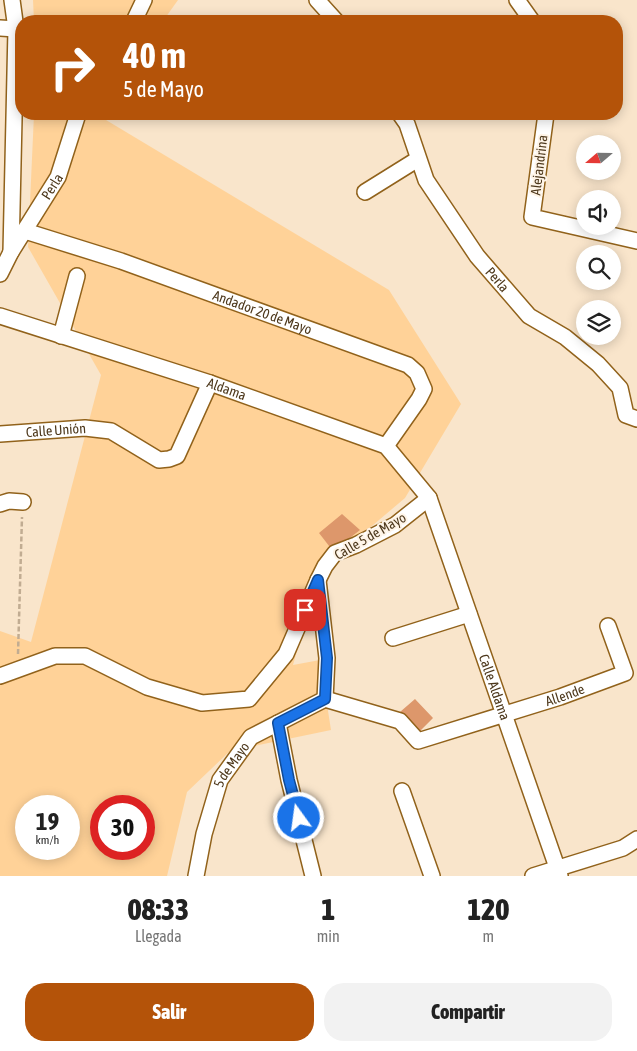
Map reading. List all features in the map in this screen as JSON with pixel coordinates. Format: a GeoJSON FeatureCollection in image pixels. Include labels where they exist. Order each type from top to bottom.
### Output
{"type":"FeatureCollection","features":[{"type":"Feature","properties":{"kind":"street"},"geometry":{"type":"LineString","coordinates":[[12,0],[15,22]]}},
{"type":"Feature","properties":{"kind":"street"},"geometry":{"type":"LineString","coordinates":[[137,15],[144,0]]}},
{"type":"Feature","properties":{"kind":"street"},"geometry":{"type":"LineString","coordinates":[[317,0],[331,15]]}},
{"type":"Feature","properties":{"kind":"street"},"geometry":{"type":"LineString","coordinates":[[517,0],[528,15]]}},
{"type":"Feature","properties":{"kind":"street"},"geometry":{"type":"LineString","coordinates":[[0,28],[15,29]]}},
{"type":"Feature","properties":{"kind":"street"},"geometry":{"type":"LineString","coordinates":[[11,252],[7,112],[15,38]]}},
{"type":"Feature","properties":{"kind":"street","name":"Perla"},"geometry":{"type":"LineString","coordinates":[[0,274],[11,252],[58,177],[76,120]]}},
{"type":"Feature","properties":{"kind":"street","name":"Perla"},"geometry":{"type":"LineString","coordinates":[[404,120],[426,180],[477,256],[529,316],[566,336],[598,364],[620,388],[631,417]]}},
{"type":"Feature","properties":{"kind":"street","name":"Alejandrina"},"geometry":{"type":"LineString","coordinates":[[545,120],[532,217],[637,241]]}},
{"type":"Feature","properties":{"kind":"street"},"geometry":{"type":"LineString","coordinates":[[365,192],[418,159]]}},
{"type":"Feature","properties":{"kind":"street","name":"Andador 20 de Mayo"},"geometry":{"type":"LineString","coordinates":[[25,231],[121,261],[408,365],[417,373],[424,389],[386,446]]}},
{"type":"Feature","properties":{"kind":"street"},"geometry":{"type":"LineString","coordinates":[[61,336],[77,276]]}},
{"type":"Feature","properties":{"kind":"street","name":"Aldama"},"geometry":{"type":"LineString","coordinates":[[0,316],[210,383],[386,446]]}},
{"type":"Feature","properties":{"kind":"street","name":"Calle Unión"},"geometry":{"type":"LineString","coordinates":[[0,434],[85,428],[112,431],[160,460],[169,459],[177,456],[210,383]]}},
{"type":"Feature","properties":{"kind":"street"},"geometry":{"type":"LineString","coordinates":[[386,446],[429,498]]}},
{"type":"Feature","properties":{"kind":"street","name":"Calle 5 de Mayo"},"geometry":{"type":"LineString","coordinates":[[0,676],[55,656],[85,656],[147,687],[202,703],[249,699],[286,654],[318,580],[325,566],[335,553],[356,545],[395,525],[429,498]]}},
{"type":"Feature","properties":{"kind":"street","name":"Calle Aldama"},"geometry":{"type":"LineString","coordinates":[[429,498],[558,872]]}},
{"type":"Feature","properties":{"kind":"street"},"geometry":{"type":"LineString","coordinates":[[0,504],[23,502]]}},
{"type":"Feature","properties":{"kind":"street"},"geometry":{"type":"LineString","coordinates":[[318,580],[327,658],[325,699]]}},
{"type":"Feature","properties":{"kind":"street"},"geometry":{"type":"LineString","coordinates":[[393,638],[470,614]]}},
{"type":"Feature","properties":{"kind":"street","name":"Allende"},"geometry":{"type":"LineString","coordinates":[[325,699],[400,721],[418,741],[560,697],[625,673],[608,626]]}},
{"type":"Feature","properties":{"kind":"street","name":"5 de Mayo"},"geometry":{"type":"LineString","coordinates":[[196,876],[204,834],[220,780],[251,737],[325,699]]}},
{"type":"Feature","properties":{"kind":"street"},"geometry":{"type":"LineString","coordinates":[[278,723],[289,780],[313,876]]}},
{"type":"Feature","properties":{"kind":"street"},"geometry":{"type":"LineString","coordinates":[[402,791],[432,876]]}},
{"type":"Feature","properties":{"kind":"street"},"geometry":{"type":"LineString","coordinates":[[533,876],[558,872],[623,848],[637,839]]}},
{"type":"Feature","properties":{"kind":"path"},"geometry":{"type":"LineString","coordinates":[[17,670],[23,502]]}},
{"type":"Feature","properties":{"kind":"shaded area"},"geometry":{"type":"Polygon","coordinates":[[[33,0],[178,0],[167,15],[34,15],[33,0]]]}},
{"type":"Feature","properties":{"kind":"shaded area"},"geometry":{"type":"Polygon","coordinates":[[[34,120],[106,120],[389,290],[461,404],[405,498],[320,570],[293,665],[320,660],[331,730],[230,751],[187,792],[167,876],[0,876],[0,631],[31,642],[101,375],[28,247],[34,120]]]}},
{"type":"Feature","properties":{"kind":"building"},"geometry":{"type":"Polygon","coordinates":[[[342,514],[360,530],[333,551],[319,533],[342,514]]]}},
{"type":"Feature","properties":{"kind":"building"},"geometry":{"type":"Polygon","coordinates":[[[415,699],[433,718],[418,733],[400,712],[415,699]]]}},
{"type":"Feature","properties":{"kind":"route"},"geometry":{"type":"LineString","coordinates":[[299,818],[289,780],[278,723],[325,699],[327,658],[318,580],[305,610]]}}]}
